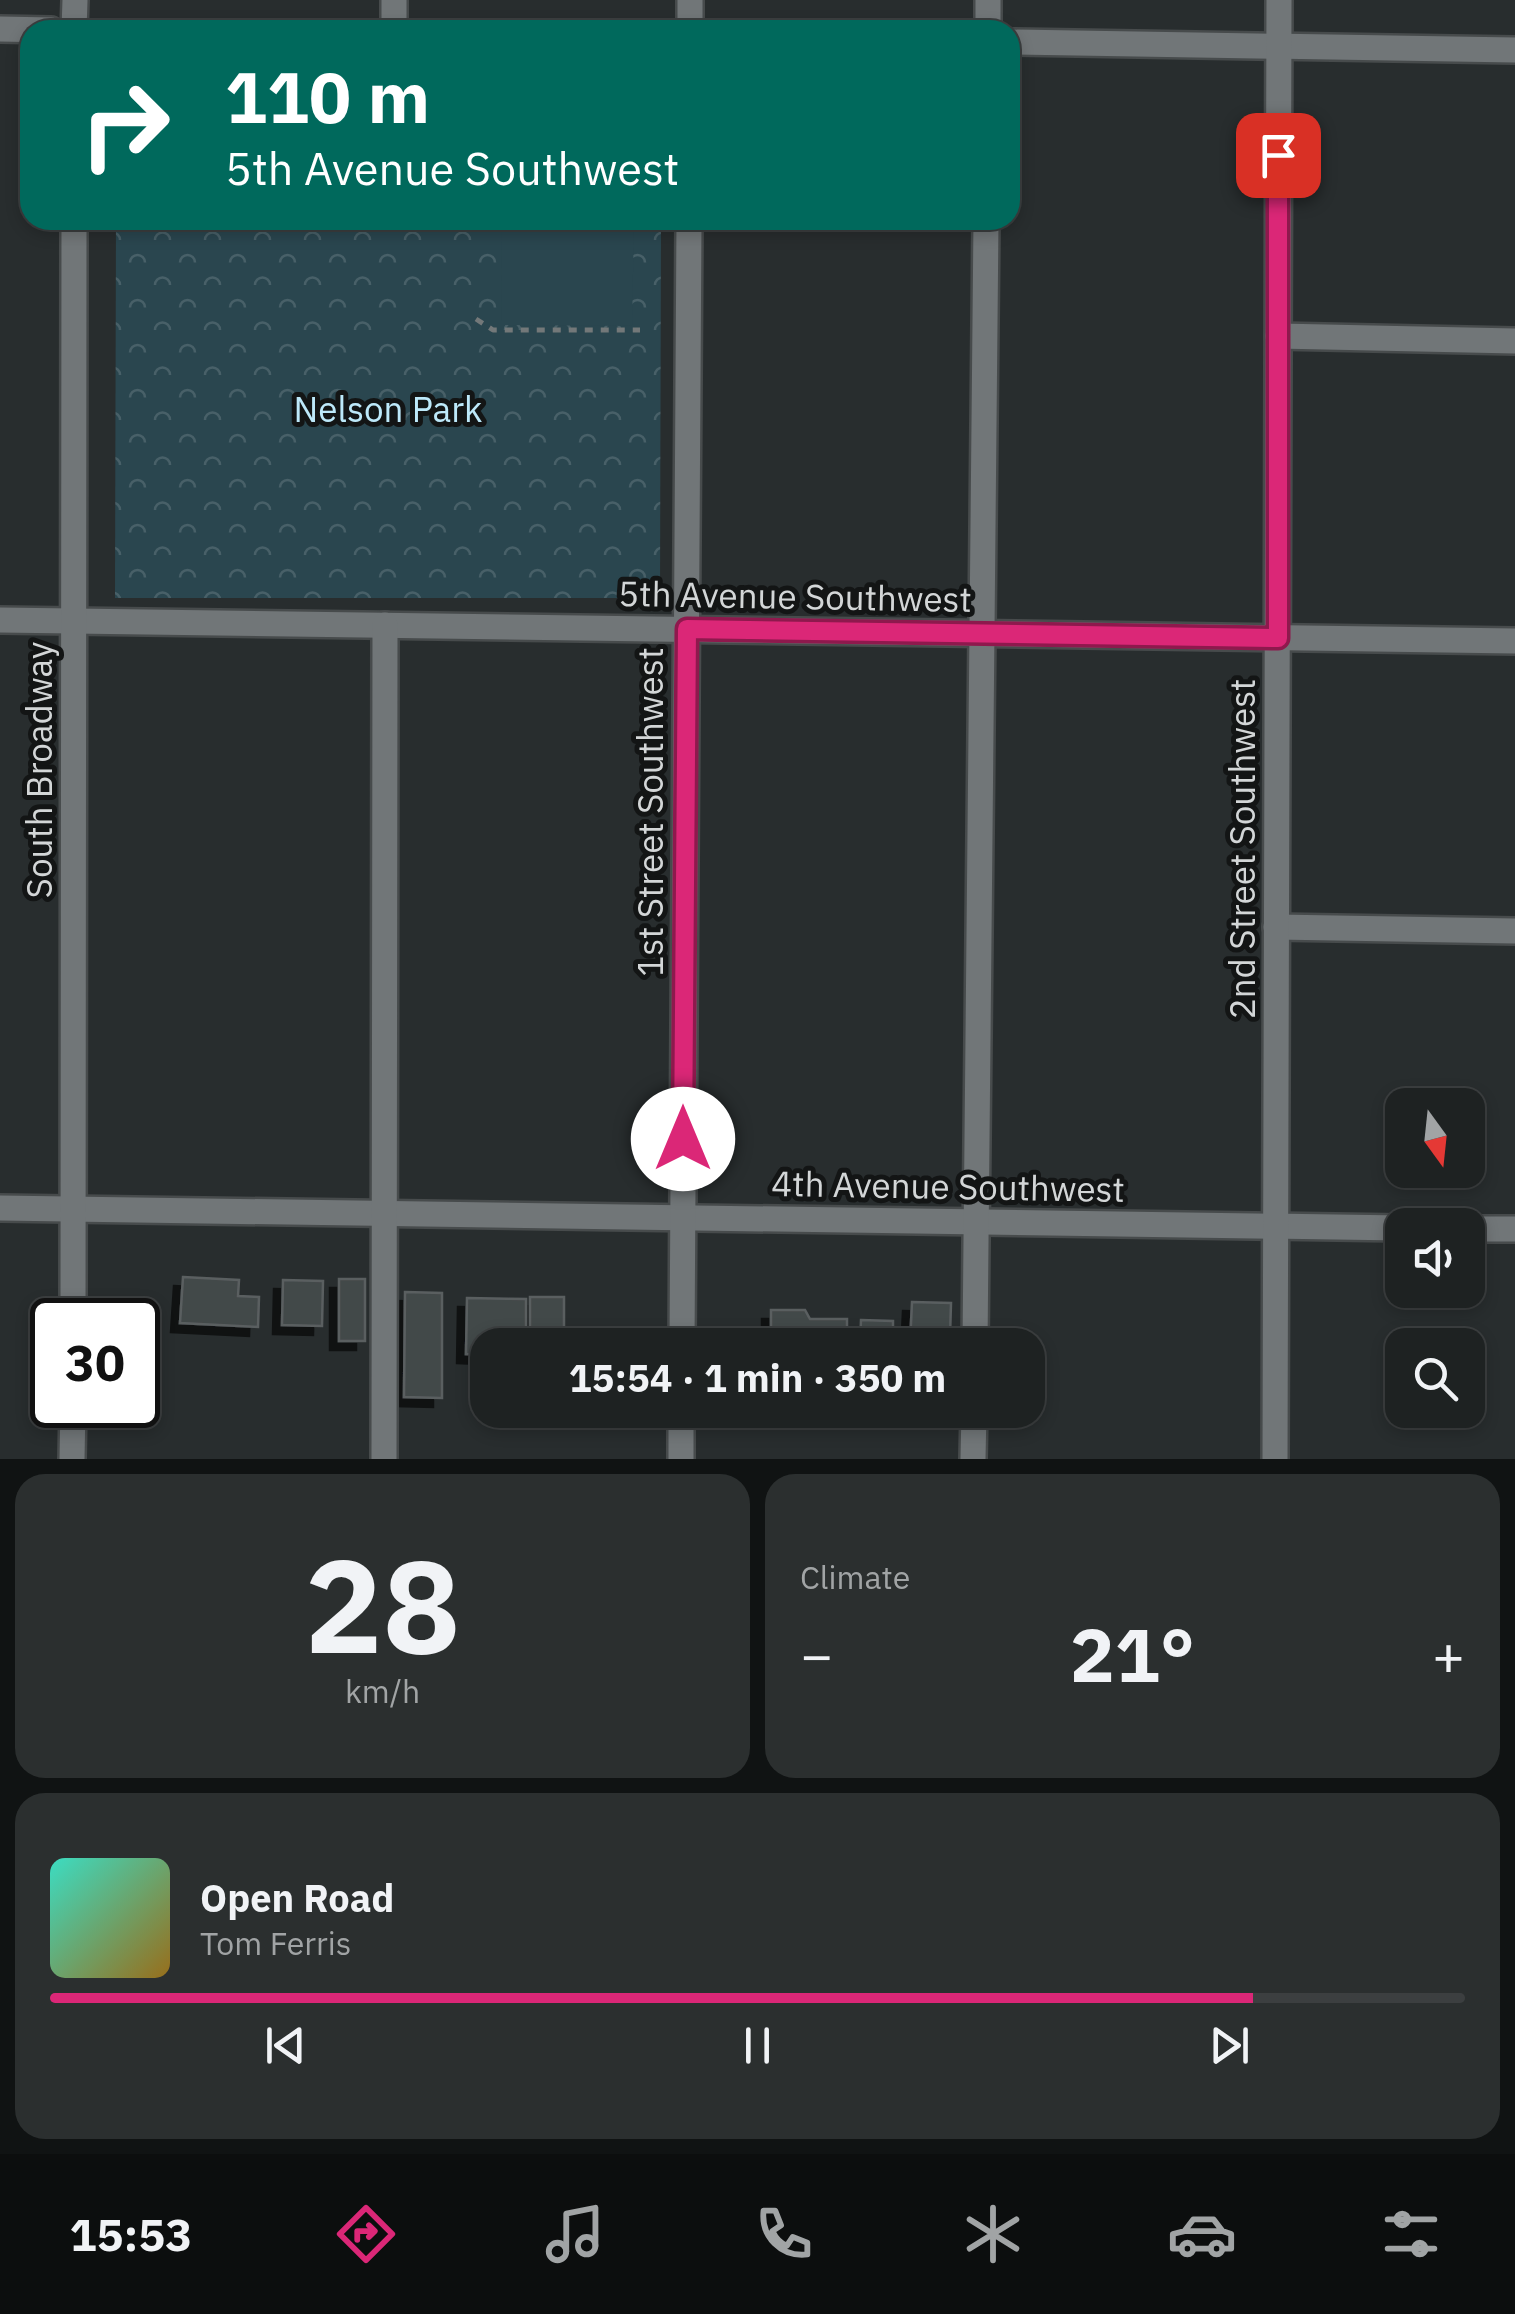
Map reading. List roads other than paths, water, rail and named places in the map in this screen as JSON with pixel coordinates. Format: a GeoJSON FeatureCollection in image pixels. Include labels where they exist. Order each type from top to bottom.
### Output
{"type":"FeatureCollection","features":[{"type":"Feature","properties":{"kind":"street","name":"2nd Street Southwest"},"geometry":{"type":"LineString","coordinates":[[1274,1459],[1279,0]]}},
{"type":"Feature","properties":{"kind":"street"},"geometry":{"type":"LineString","coordinates":[[1020,42],[1515,50]]}},
{"type":"Feature","properties":{"kind":"street","name":"South Broadway"},"geometry":{"type":"LineString","coordinates":[[73,1298],[74,230]]}},
{"type":"Feature","properties":{"kind":"street","name":"1st Street Southwest"},"geometry":{"type":"LineString","coordinates":[[682,1328],[689,230]]}},
{"type":"Feature","properties":{"kind":"street"},"geometry":{"type":"LineString","coordinates":[[975,1328],[986,230]]}},
{"type":"Feature","properties":{"kind":"street"},"geometry":{"type":"LineString","coordinates":[[1278,336],[1515,341]]}},
{"type":"Feature","properties":{"kind":"street","name":"5th Avenue Southwest"},"geometry":{"type":"LineString","coordinates":[[0,620],[1515,641]]}},
{"type":"Feature","properties":{"kind":"street"},"geometry":{"type":"LineString","coordinates":[[384,1459],[385,625]]}},
{"type":"Feature","properties":{"kind":"street"},"geometry":{"type":"LineString","coordinates":[[1276,927],[1515,931]]}},
{"type":"Feature","properties":{"kind":"street","name":"4th Avenue Southwest"},"geometry":{"type":"LineString","coordinates":[[0,1208],[1385,1228]]}},
{"type":"Feature","properties":{"kind":"street"},"geometry":{"type":"LineString","coordinates":[[1485,1229],[1515,1229]]}},
{"type":"Feature","properties":{"kind":"street"},"geometry":{"type":"LineString","coordinates":[[72,1428],[72,1459]]}},
{"type":"Feature","properties":{"kind":"street"},"geometry":{"type":"LineString","coordinates":[[681,1428],[681,1459]]}},
{"type":"Feature","properties":{"kind":"street"},"geometry":{"type":"LineString","coordinates":[[974,1428],[974,1459]]}},
{"type":"Feature","properties":{"kind":"park label","name":"Nelson Park"},"geometry":{"type":"Point","coordinates":[388,409]}}]}
